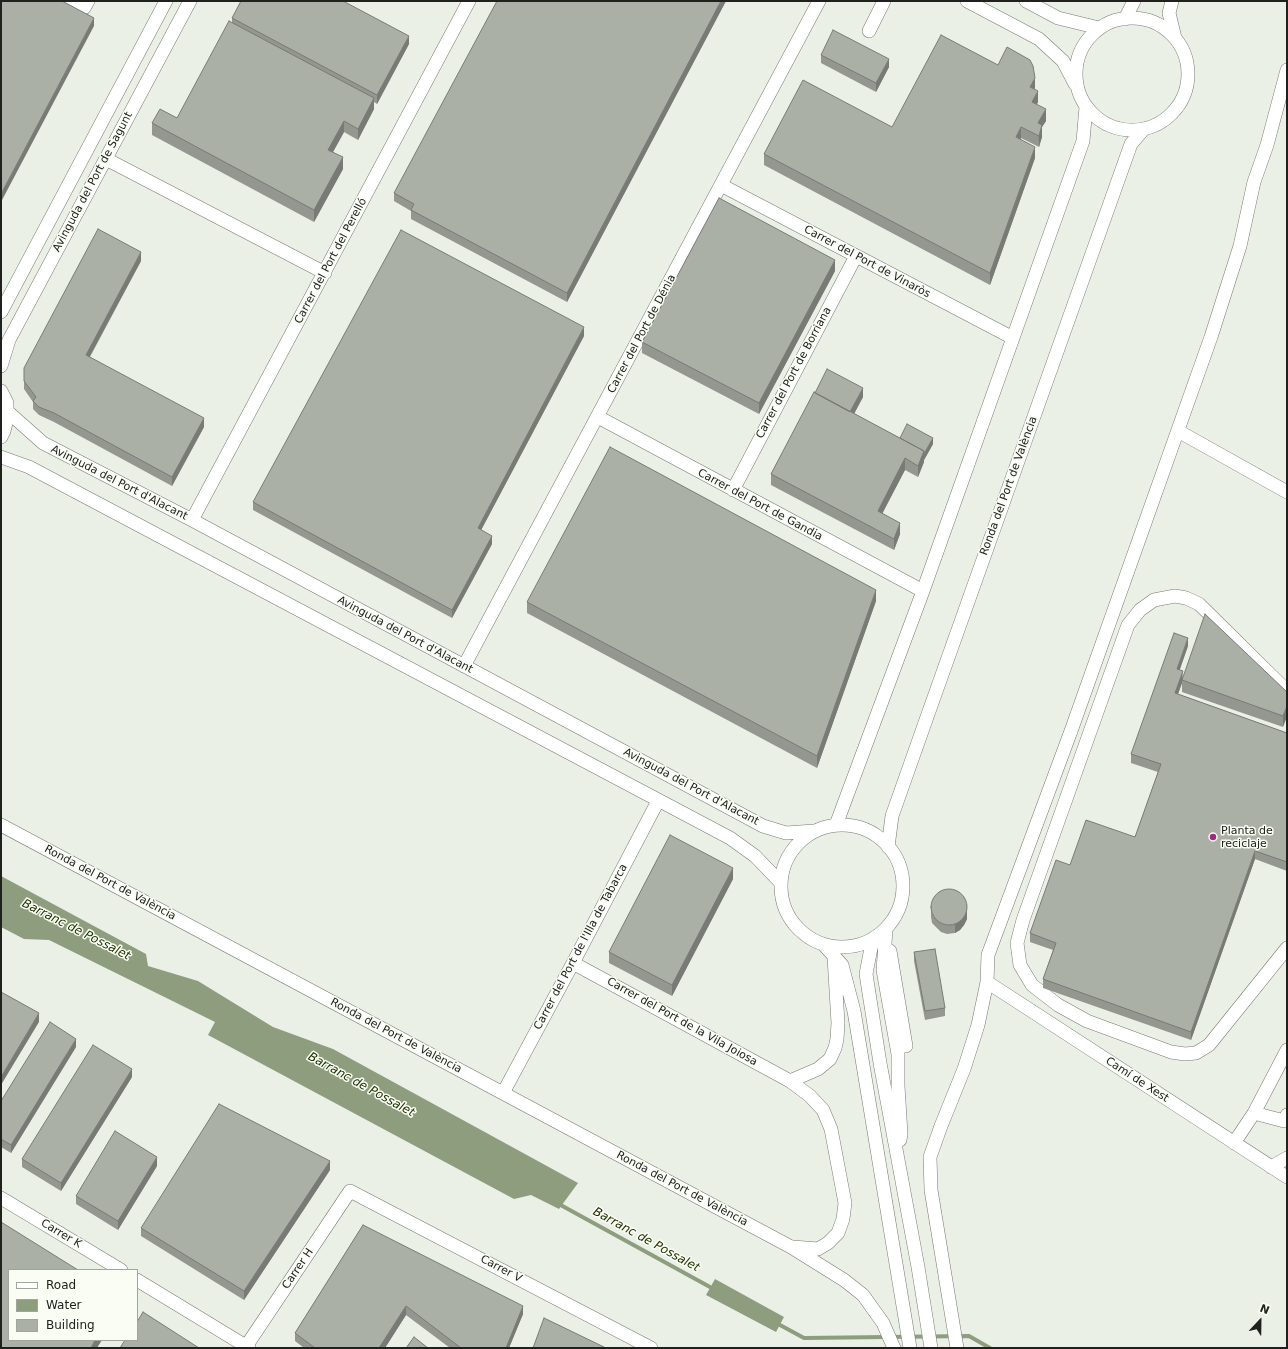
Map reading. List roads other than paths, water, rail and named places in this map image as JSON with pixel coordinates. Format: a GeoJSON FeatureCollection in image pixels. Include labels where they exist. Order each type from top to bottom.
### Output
{"type":"FeatureCollection","features":[{"type":"Feature","properties":{"kind":"street"},"geometry":{"type":"LineString","coordinates":[[70,1],[84,8],[88,1]]}},
{"type":"Feature","properties":{"kind":"street","name":"Avinguda del Port de Sagunt"},"geometry":{"type":"LineString","coordinates":[[1,312],[166,1]]}},
{"type":"Feature","properties":{"kind":"street","name":"Avinguda del Port de Sagunt"},"geometry":{"type":"LineString","coordinates":[[1,366],[9,340],[190,1]]}},
{"type":"Feature","properties":{"kind":"street","name":"Carrer del Port del Perelló"},"geometry":{"type":"LineString","coordinates":[[192,520],[469,1]]}},
{"type":"Feature","properties":{"kind":"street","name":"Carrer del Port de Dénia"},"geometry":{"type":"LineString","coordinates":[[464,666],[819,1]]}},
{"type":"Feature","properties":{"kind":"street"},"geometry":{"type":"LineString","coordinates":[[869,31],[884,1]]}},
{"type":"Feature","properties":{"kind":"street"},"geometry":{"type":"LineString","coordinates":[[967,1],[1039,39],[1063,61],[1086,107],[1094,116],[1102,122],[1124,130],[1143,130],[1164,121],[1177,109],[1187,90],[1188,64],[1184,52],[1175,38],[1160,25],[1136,18],[1117,20],[1099,28],[1086,42],[1076,66],[1077,87]]}},
{"type":"Feature","properties":{"kind":"street"},"geometry":{"type":"LineString","coordinates":[[1026,1],[1058,18],[1099,28]]}},
{"type":"Feature","properties":{"kind":"street"},"geometry":{"type":"LineString","coordinates":[[1125,19],[1134,1]]}},
{"type":"Feature","properties":{"kind":"street"},"geometry":{"type":"LineString","coordinates":[[1172,1],[1169,13],[1175,38]]}},
{"type":"Feature","properties":{"kind":"street"},"geometry":{"type":"LineString","coordinates":[[957,1348],[931,1190],[930,1157],[964,1069],[978,1025],[987,982],[988,955],[1071,732],[1211,337],[1240,246],[1254,182],[1267,145],[1287,70]]}},
{"type":"Feature","properties":{"kind":"street"},"geometry":{"type":"LineString","coordinates":[[836,825],[924,592],[1083,141],[1086,107]]}},
{"type":"Feature","properties":{"kind":"street","name":"Ronda del Port de València"},"geometry":{"type":"LineString","coordinates":[[888,847],[892,816],[931,704],[1131,144],[1143,130]]}},
{"type":"Feature","properties":{"kind":"street"},"geometry":{"type":"LineString","coordinates":[[106,159],[325,273]]}},
{"type":"Feature","properties":{"kind":"street","name":"Carrer del Port de Vinaròs"},"geometry":{"type":"LineString","coordinates":[[721,185],[1013,338]]}},
{"type":"Feature","properties":{"kind":"street","name":"Carrer del Port de Borriana"},"geometry":{"type":"LineString","coordinates":[[733,490],[856,256]]}},
{"type":"Feature","properties":{"kind":"street"},"geometry":{"type":"LineString","coordinates":[[1,391],[7,403],[7,419],[1,437]]}},
{"type":"Feature","properties":{"kind":"street","name":"Avinguda del Port d'Alacant"},"geometry":{"type":"LineString","coordinates":[[7,411],[43,443],[192,520],[763,826],[786,833],[814,831]]}},
{"type":"Feature","properties":{"kind":"street","name":"Carrer del Port de Gandia"},"geometry":{"type":"LineString","coordinates":[[598,417],[924,592]]}},
{"type":"Feature","properties":{"kind":"street"},"geometry":{"type":"LineString","coordinates":[[1178,431],[1287,492]]}},
{"type":"Feature","properties":{"kind":"street"},"geometry":{"type":"LineString","coordinates":[[1,457],[29,467],[62,484],[730,838],[755,856],[781,883]]}},
{"type":"Feature","properties":{"kind":"street"},"geometry":{"type":"LineString","coordinates":[[1287,691],[1199,604],[1186,598],[1175,596],[1154,600],[1140,610],[1128,625],[1023,920],[1017,943],[1020,965],[1032,986],[1058,1005],[1087,1021],[1170,1052],[1185,1054],[1196,1053],[1209,1045],[1287,948]]}},
{"type":"Feature","properties":{"kind":"street","name":"Carrer del Port de l'Illa de Tabarca"},"geometry":{"type":"LineString","coordinates":[[503,1093],[658,801]]}},
{"type":"Feature","properties":{"kind":"street","name":"Ronda del Port de València"},"geometry":{"type":"LineString","coordinates":[[1,825],[791,1247],[844,1280],[863,1295],[883,1323],[894,1348]]}},
{"type":"Feature","properties":{"kind":"street"},"geometry":{"type":"LineString","coordinates":[[880,934],[869,941],[854,946],[842,947],[823,944],[808,937],[788,915],[781,891],[783,870],[788,858],[804,838],[814,831],[836,825],[862,828],[883,840],[898,861],[904,882],[903,895],[897,915],[880,934],[871,948],[866,974],[879,1056],[931,1348]]}},
{"type":"Feature","properties":{"kind":"street"},"geometry":{"type":"LineString","coordinates":[[880,934],[883,970],[898,1054],[901,1134],[897,1155]]}},
{"type":"Feature","properties":{"kind":"street"},"geometry":{"type":"LineString","coordinates":[[823,944],[842,966],[854,1011],[910,1348]]}},
{"type":"Feature","properties":{"kind":"street"},"geometry":{"type":"LineString","coordinates":[[790,1081],[818,1069],[830,1059],[835,1048],[838,1023],[834,957]]}},
{"type":"Feature","properties":{"kind":"street","name":"Carrer del Port de la Vila Joiosa"},"geometry":{"type":"LineString","coordinates":[[573,963],[790,1081],[810,1096],[823,1110],[831,1129],[845,1202],[843,1219],[838,1233],[828,1243],[818,1248],[791,1247]]}},
{"type":"Feature","properties":{"kind":"street","name":"Camí de Xest"},"geometry":{"type":"LineString","coordinates":[[987,982],[1287,1178]]}},
{"type":"Feature","properties":{"kind":"street"},"geometry":{"type":"LineString","coordinates":[[1234,1143],[1254,1113],[1287,1050]]}},
{"type":"Feature","properties":{"kind":"street"},"geometry":{"type":"LineString","coordinates":[[1254,1113],[1284,1121],[1287,1115]]}},
{"type":"Feature","properties":{"kind":"street"},"geometry":{"type":"LineString","coordinates":[[1271,1167],[1287,1158]]}},
{"type":"Feature","properties":{"kind":"street","name":"Carrer H"},"geometry":{"type":"LineString","coordinates":[[247,1347],[350,1191]]}},
{"type":"Feature","properties":{"kind":"street","name":"Carrer V"},"geometry":{"type":"LineString","coordinates":[[350,1191],[651,1348]]}},
{"type":"Feature","properties":{"kind":"street","name":"Carrer K"},"geometry":{"type":"LineString","coordinates":[[1,1198],[119,1269]]}},
{"type":"Feature","properties":{"kind":"street"},"geometry":{"type":"LineString","coordinates":[[138,1281],[247,1347]]}},
{"type":"Feature","properties":{"kind":"water"},"geometry":{"type":"Polygon","coordinates":[[[1,876],[146,954],[148,966],[198,981],[273,1027],[333,1049],[578,1183],[559,1209],[531,1195],[514,1199],[208,1035],[215,1022],[49,940],[24,939],[1,927],[1,876]]]}},
{"type":"Feature","properties":{"kind":"water"},"geometry":{"type":"Polygon","coordinates":[[[715,1279],[784,1317],[776,1332],[706,1295],[715,1279]]]}},
{"type":"Feature","properties":{"kind":"waterway","name":"Barranc de Possalet"},"geometry":{"type":"LineString","coordinates":[[557,1203],[710,1287]]}},
{"type":"Feature","properties":{"kind":"waterway"},"geometry":{"type":"LineString","coordinates":[[780,1325],[804,1338],[969,1336],[990,1348]]}},
{"type":"Feature","properties":{"kind":"place","name":"Planta de reciclaje"},"geometry":{"type":"Point","coordinates":[1213,837]}}]}
